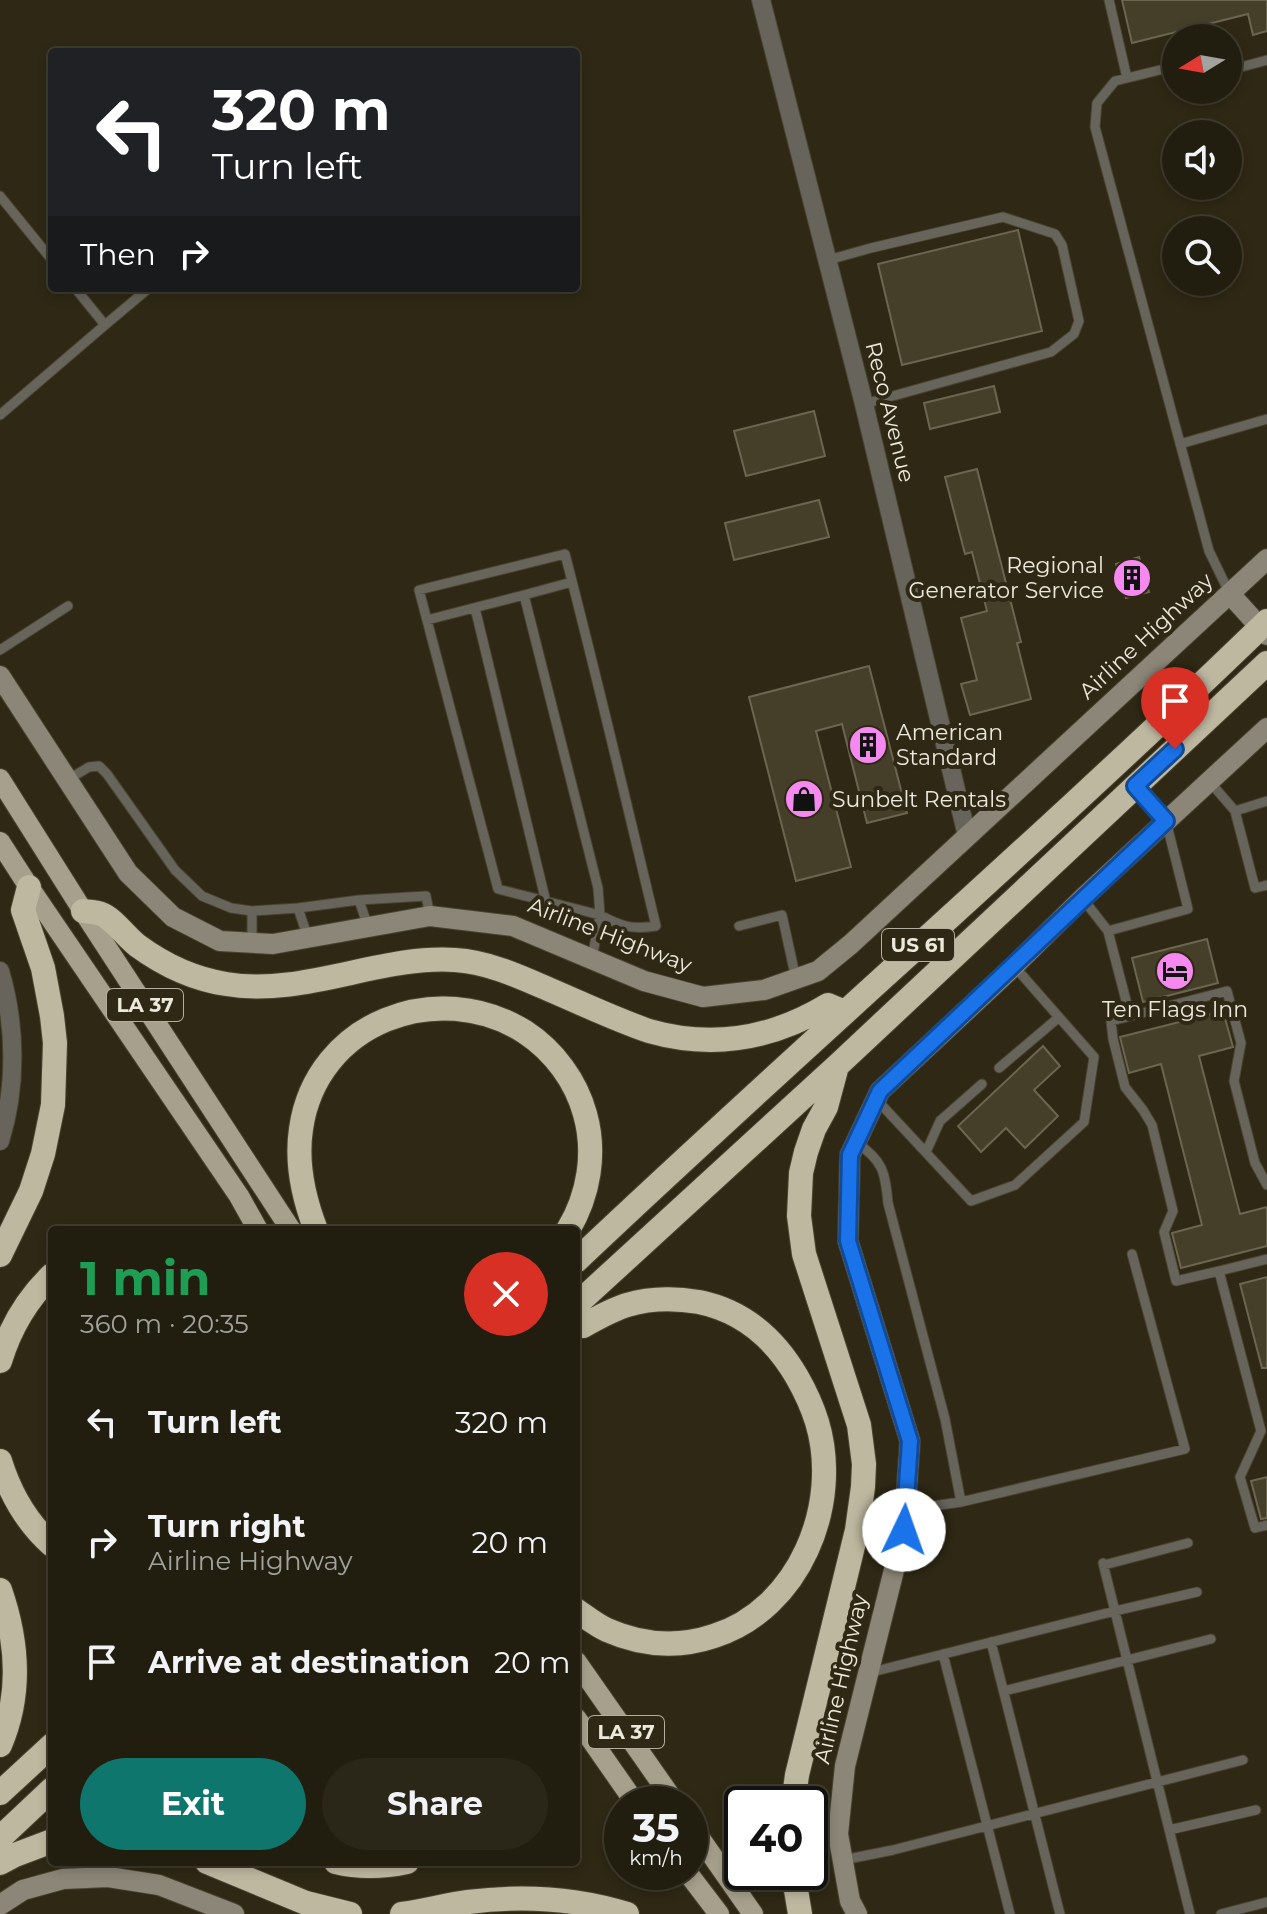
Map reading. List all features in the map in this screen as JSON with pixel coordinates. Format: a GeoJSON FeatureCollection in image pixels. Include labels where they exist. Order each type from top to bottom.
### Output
{"type":"FeatureCollection","features":[{"type":"Feature","properties":{"kind":"highway","name":"US 61"},"geometry":{"type":"LineString","coordinates":[[580,1257],[1265,628]]}},
{"type":"Feature","properties":{"kind":"highway","name":"US 61"},"geometry":{"type":"LineString","coordinates":[[580,1301],[838,1065],[1267,663]]}},
{"type":"Feature","properties":{"kind":"highway"},"geometry":{"type":"LineString","coordinates":[[0,1255],[31,1191],[43,1154],[53,1105],[52,1016],[43,968],[23,910],[29,887]]}},
{"type":"Feature","properties":{"kind":"highway"},"geometry":{"type":"LineString","coordinates":[[83,911],[104,915],[137,945],[176,969],[228,985],[273,986],[422,961],[471,962],[517,975],[649,1031],[668,1037],[715,1041],[775,1031],[809,1017],[828,1005],[845,1012]]}},
{"type":"Feature","properties":{"kind":"highway"},"geometry":{"type":"LineString","coordinates":[[315,1226],[302,1182],[300,1149],[305,1112],[319,1078],[346,1045],[377,1024],[412,1011],[451,1007],[493,1015],[524,1031],[552,1054],[575,1087],[588,1123],[590,1162],[587,1187],[570,1226]]}},
{"type":"Feature","properties":{"kind":"highway"},"geometry":{"type":"LineString","coordinates":[[795,1786],[857,1530],[863,1487],[864,1464],[859,1425],[804,1254],[799,1216],[801,1173],[806,1152],[826,1107],[838,1065]]}},
{"type":"Feature","properties":{"kind":"highway"},"geometry":{"type":"LineString","coordinates":[[0,1361],[23,1309],[48,1279]]}},
{"type":"Feature","properties":{"kind":"highway"},"geometry":{"type":"LineString","coordinates":[[580,1326],[626,1305],[661,1299],[682,1299],[726,1309],[757,1328],[789,1364],[818,1424],[824,1465],[819,1514],[799,1564],[774,1599],[743,1624],[710,1637],[668,1644],[629,1639],[604,1629],[580,1613]]}},
{"type":"Feature","properties":{"kind":"highway"},"geometry":{"type":"LineString","coordinates":[[0,1461],[21,1508],[48,1541]]}},
{"type":"Feature","properties":{"kind":"highway"},"geometry":{"type":"LineString","coordinates":[[0,1590],[13,1640],[16,1669],[9,1722],[0,1745]]}},
{"type":"Feature","properties":{"kind":"highway"},"geometry":{"type":"LineString","coordinates":[[0,1793],[48,1749]]}},
{"type":"Feature","properties":{"kind":"highway"},"geometry":{"type":"LineString","coordinates":[[0,1838],[48,1793]]}},
{"type":"Feature","properties":{"kind":"highway"},"geometry":{"type":"LineString","coordinates":[[0,1863],[48,1842]]}},
{"type":"Feature","properties":{"kind":"highway"},"geometry":{"type":"LineString","coordinates":[[217,1866],[306,1903],[350,1914]]}},
{"type":"Feature","properties":{"kind":"highway"},"geometry":{"type":"LineString","coordinates":[[796,1890],[800,1914]]}},
{"type":"Feature","properties":{"kind":"highway"},"geometry":{"type":"LineString","coordinates":[[402,1914],[467,1902],[532,1898],[585,1904],[627,1914]]}},
{"type":"Feature","properties":{"kind":"main road","name":"LA 37"},"geometry":{"type":"LineString","coordinates":[[0,779],[288,1226]]}},
{"type":"Feature","properties":{"kind":"main road","name":"LA 37"},"geometry":{"type":"LineString","coordinates":[[0,842],[239,1196],[256,1226]]}},
{"type":"Feature","properties":{"kind":"main road","name":"LA 37"},"geometry":{"type":"LineString","coordinates":[[580,1667],[663,1786]]}},
{"type":"Feature","properties":{"kind":"main road","name":"LA 37"},"geometry":{"type":"LineString","coordinates":[[580,1724],[623,1786]]}},
{"type":"Feature","properties":{"kind":"main road"},"geometry":{"type":"LineString","coordinates":[[708,1850],[753,1914]]}},
{"type":"Feature","properties":{"kind":"main road"},"geometry":{"type":"LineString","coordinates":[[701,1890],[719,1914]]}},
{"type":"Feature","properties":{"kind":"street","name":"Reco Avenue"},"geometry":{"type":"LineString","coordinates":[[761,0],[864,404],[967,836]]}},
{"type":"Feature","properties":{"kind":"street","name":"Airline Highway"},"geometry":{"type":"LineString","coordinates":[[0,676],[128,873],[173,917],[220,941],[273,944],[430,916],[513,926],[644,981],[703,997],[764,990],[818,971],[1267,559]]}},
{"type":"Feature","properties":{"kind":"street"},"geometry":{"type":"LineString","coordinates":[[1230,594],[1265,628]]}},
{"type":"Feature","properties":{"kind":"street","name":"Airline Highway"},"geometry":{"type":"LineString","coordinates":[[857,1914],[850,1901],[838,1834],[845,1766],[904,1530],[910,1441],[848,1241],[850,1155],[880,1091],[1267,728]]}},
{"type":"Feature","properties":{"kind":"street"},"geometry":{"type":"LineString","coordinates":[[0,971],[13,1044],[7,1118],[0,1141]]}},
{"type":"Feature","properties":{"kind":"street"},"geometry":{"type":"LineString","coordinates":[[0,1905],[23,1890],[63,1879],[108,1877],[159,1885],[234,1914]]}},
{"type":"Feature","properties":{"kind":"lane"},"geometry":{"type":"LineString","coordinates":[[1109,0],[1127,78]]}},
{"type":"Feature","properties":{"kind":"lane"},"geometry":{"type":"LineString","coordinates":[[1242,67],[1267,60]]}},
{"type":"Feature","properties":{"kind":"lane"},"geometry":{"type":"LineString","coordinates":[[1162,69],[1115,81],[1097,103],[1095,127],[1209,551],[1230,594]]}},
{"type":"Feature","properties":{"kind":"lane"},"geometry":{"type":"LineString","coordinates":[[0,196],[48,255]]}},
{"type":"Feature","properties":{"kind":"lane"},"geometry":{"type":"LineString","coordinates":[[828,260],[1003,217],[1055,234],[1062,245],[1079,321],[1074,334],[1051,352],[864,404]]}},
{"type":"Feature","properties":{"kind":"lane"},"geometry":{"type":"LineString","coordinates":[[78,292],[105,325]]}},
{"type":"Feature","properties":{"kind":"lane"},"geometry":{"type":"LineString","coordinates":[[0,415],[144,292]]}},
{"type":"Feature","properties":{"kind":"lane"},"geometry":{"type":"LineString","coordinates":[[1180,444],[1267,419]]}},
{"type":"Feature","properties":{"kind":"lane"},"geometry":{"type":"LineString","coordinates":[[565,554],[572,582],[656,926],[623,927],[600,915],[498,889],[419,590],[565,554]]}},
{"type":"Feature","properties":{"kind":"lane"},"geometry":{"type":"LineString","coordinates":[[427,620],[572,582]]}},
{"type":"Feature","properties":{"kind":"lane"},"geometry":{"type":"LineString","coordinates":[[524,595],[598,888],[600,915],[592,959]]}},
{"type":"Feature","properties":{"kind":"lane"},"geometry":{"type":"LineString","coordinates":[[0,650],[68,606]]}},
{"type":"Feature","properties":{"kind":"lane"},"geometry":{"type":"LineString","coordinates":[[475,608],[546,902]]}},
{"type":"Feature","properties":{"kind":"lane"},"geometry":{"type":"LineString","coordinates":[[67,780],[89,767],[99,766],[175,870],[202,896],[231,908],[252,911],[426,896],[430,916]]}},
{"type":"Feature","properties":{"kind":"lane"},"geometry":{"type":"LineString","coordinates":[[1209,781],[1235,811],[1255,888],[1267,885]]}},
{"type":"Feature","properties":{"kind":"lane"},"geometry":{"type":"LineString","coordinates":[[1108,931],[1188,909],[1166,821],[1135,786]]}},
{"type":"Feature","properties":{"kind":"lane"},"geometry":{"type":"LineString","coordinates":[[1235,811],[1267,801]]}},
{"type":"Feature","properties":{"kind":"lane"},"geometry":{"type":"LineString","coordinates":[[1083,898],[1108,931],[1130,1016]]}},
{"type":"Feature","properties":{"kind":"lane"},"geometry":{"type":"LineString","coordinates":[[359,900],[368,927]]}},
{"type":"Feature","properties":{"kind":"lane"},"geometry":{"type":"LineString","coordinates":[[298,908],[308,938]]}},
{"type":"Feature","properties":{"kind":"lane"},"geometry":{"type":"LineString","coordinates":[[252,911],[252,943]]}},
{"type":"Feature","properties":{"kind":"lane"},"geometry":{"type":"LineString","coordinates":[[739,926],[782,915],[796,979]]}},
{"type":"Feature","properties":{"kind":"lane"},"geometry":{"type":"LineString","coordinates":[[876,1099],[971,1201],[1015,1185],[1084,1122],[1094,1057],[1014,966]]}},
{"type":"Feature","properties":{"kind":"lane"},"geometry":{"type":"LineString","coordinates":[[1267,1185],[1255,1163],[1234,1081],[1241,1043],[1227,991],[1111,1021],[1125,1087],[1152,1125],[1173,1211],[1164,1232],[1176,1281],[1267,1259]]}},
{"type":"Feature","properties":{"kind":"lane"},"geometry":{"type":"LineString","coordinates":[[999,1068],[1058,1018]]}},
{"type":"Feature","properties":{"kind":"lane"},"geometry":{"type":"LineString","coordinates":[[926,1152],[940,1121],[982,1084]]}},
{"type":"Feature","properties":{"kind":"lane"},"geometry":{"type":"LineString","coordinates":[[856,1142],[873,1154],[885,1174],[888,1203],[945,1419],[961,1502]]}},
{"type":"Feature","properties":{"kind":"lane"},"geometry":{"type":"LineString","coordinates":[[904,1510],[961,1502],[1185,1449],[1132,1254]]}},
{"type":"Feature","properties":{"kind":"lane"},"geometry":{"type":"LineString","coordinates":[[1219,1271],[1261,1431],[1240,1477],[1255,1528],[1267,1525]]}},
{"type":"Feature","properties":{"kind":"lane"},"geometry":{"type":"LineString","coordinates":[[1186,1913],[1169,1830],[1103,1564],[1188,1543]]}},
{"type":"Feature","properties":{"kind":"lane"},"geometry":{"type":"LineString","coordinates":[[868,1673],[1197,1592]]}},
{"type":"Feature","properties":{"kind":"lane"},"geometry":{"type":"LineString","coordinates":[[1004,1691],[1211,1639]]}},
{"type":"Feature","properties":{"kind":"lane"},"geometry":{"type":"LineString","coordinates":[[991,1642],[1060,1914]]}},
{"type":"Feature","properties":{"kind":"lane"},"geometry":{"type":"LineString","coordinates":[[943,1654],[1010,1914]]}},
{"type":"Feature","properties":{"kind":"lane"},"geometry":{"type":"LineString","coordinates":[[843,1860],[893,1850],[1243,1760]]}},
{"type":"Feature","properties":{"kind":"lane"},"geometry":{"type":"LineString","coordinates":[[1169,1830],[1256,1810]]}},
{"type":"Feature","properties":{"kind":"lane"},"geometry":{"type":"LineString","coordinates":[[1221,1914],[1267,1902]]}},
{"type":"Feature","properties":{"kind":"building"},"geometry":{"type":"Polygon","coordinates":[[[1122,0],[1267,0],[1267,31],[1253,35],[1248,14],[1208,24],[1162,24],[1162,36],[1132,43],[1122,0]]]}},
{"type":"Feature","properties":{"kind":"building"},"geometry":{"type":"Polygon","coordinates":[[[1018,230],[1042,331],[902,365],[878,264],[1018,230]]]}},
{"type":"Feature","properties":{"kind":"building"},"geometry":{"type":"Polygon","coordinates":[[[994,386],[1000,412],[930,429],[924,403],[994,386]]]}},
{"type":"Feature","properties":{"kind":"building"},"geometry":{"type":"Polygon","coordinates":[[[814,411],[825,456],[746,476],[734,431],[814,411]]]}},
{"type":"Feature","properties":{"kind":"building"},"geometry":{"type":"Polygon","coordinates":[[[977,469],[1021,642],[1017,643],[1031,699],[970,715],[961,684],[977,680],[961,618],[987,611],[972,552],[965,554],[945,477],[977,469]]]}},
{"type":"Feature","properties":{"kind":"building"},"geometry":{"type":"Polygon","coordinates":[[[819,500],[829,537],[734,560],[725,523],[819,500]]]}},
{"type":"Feature","properties":{"kind":"building","name":"Regional Generator Service"},"geometry":{"type":"Polygon","coordinates":[[[1139,557],[1149,592],[1126,598],[1116,564],[1139,557]]]}},
{"type":"Feature","properties":{"kind":"building","name":"Sunbelt Rentals"},"geometry":{"type":"Polygon","coordinates":[[[869,666],[907,813],[867,823],[842,724],[816,731],[851,867],[796,881],[749,697],[869,666]]]}},
{"type":"Feature","properties":{"kind":"building","name":"Ten Flags Inn"},"geometry":{"type":"Polygon","coordinates":[[[1207,939],[1218,983],[1143,1002],[1132,958],[1207,939]]]}},
{"type":"Feature","properties":{"kind":"building"},"geometry":{"type":"Polygon","coordinates":[[[1223,1011],[1233,1047],[1199,1056],[1240,1214],[1267,1207],[1267,1246],[1181,1268],[1172,1233],[1202,1225],[1161,1064],[1129,1073],[1120,1037],[1223,1011]]]}},
{"type":"Feature","properties":{"kind":"building"},"geometry":{"type":"Polygon","coordinates":[[[1043,1046],[1060,1066],[1034,1090],[1058,1116],[1025,1148],[1006,1128],[981,1152],[958,1126],[1043,1046]]]}},
{"type":"Feature","properties":{"kind":"building"},"geometry":{"type":"Polygon","coordinates":[[[1267,1277],[1267,1368],[1262,1368],[1240,1284],[1267,1277]]]}},
{"type":"Feature","properties":{"kind":"building"},"geometry":{"type":"Polygon","coordinates":[[[1267,1477],[1267,1518],[1261,1519],[1251,1481],[1267,1477]]]}},
{"type":"Feature","properties":{"kind":"place","name":"Regional Generator Service"},"geometry":{"type":"Point","coordinates":[1132,578]}},
{"type":"Feature","properties":{"kind":"place","name":"American Standard"},"geometry":{"type":"Point","coordinates":[868,745]}},
{"type":"Feature","properties":{"kind":"place","name":"Sunbelt Rentals"},"geometry":{"type":"Point","coordinates":[804,799]}},
{"type":"Feature","properties":{"kind":"place","name":"Ten Flags Inn"},"geometry":{"type":"Point","coordinates":[1175,971]}},
{"type":"Feature","properties":{"kind":"route"},"geometry":{"type":"LineString","coordinates":[[904,1530],[910,1441],[848,1241],[850,1155],[880,1091],[1166,821],[1135,786],[1175,749]]}}]}
